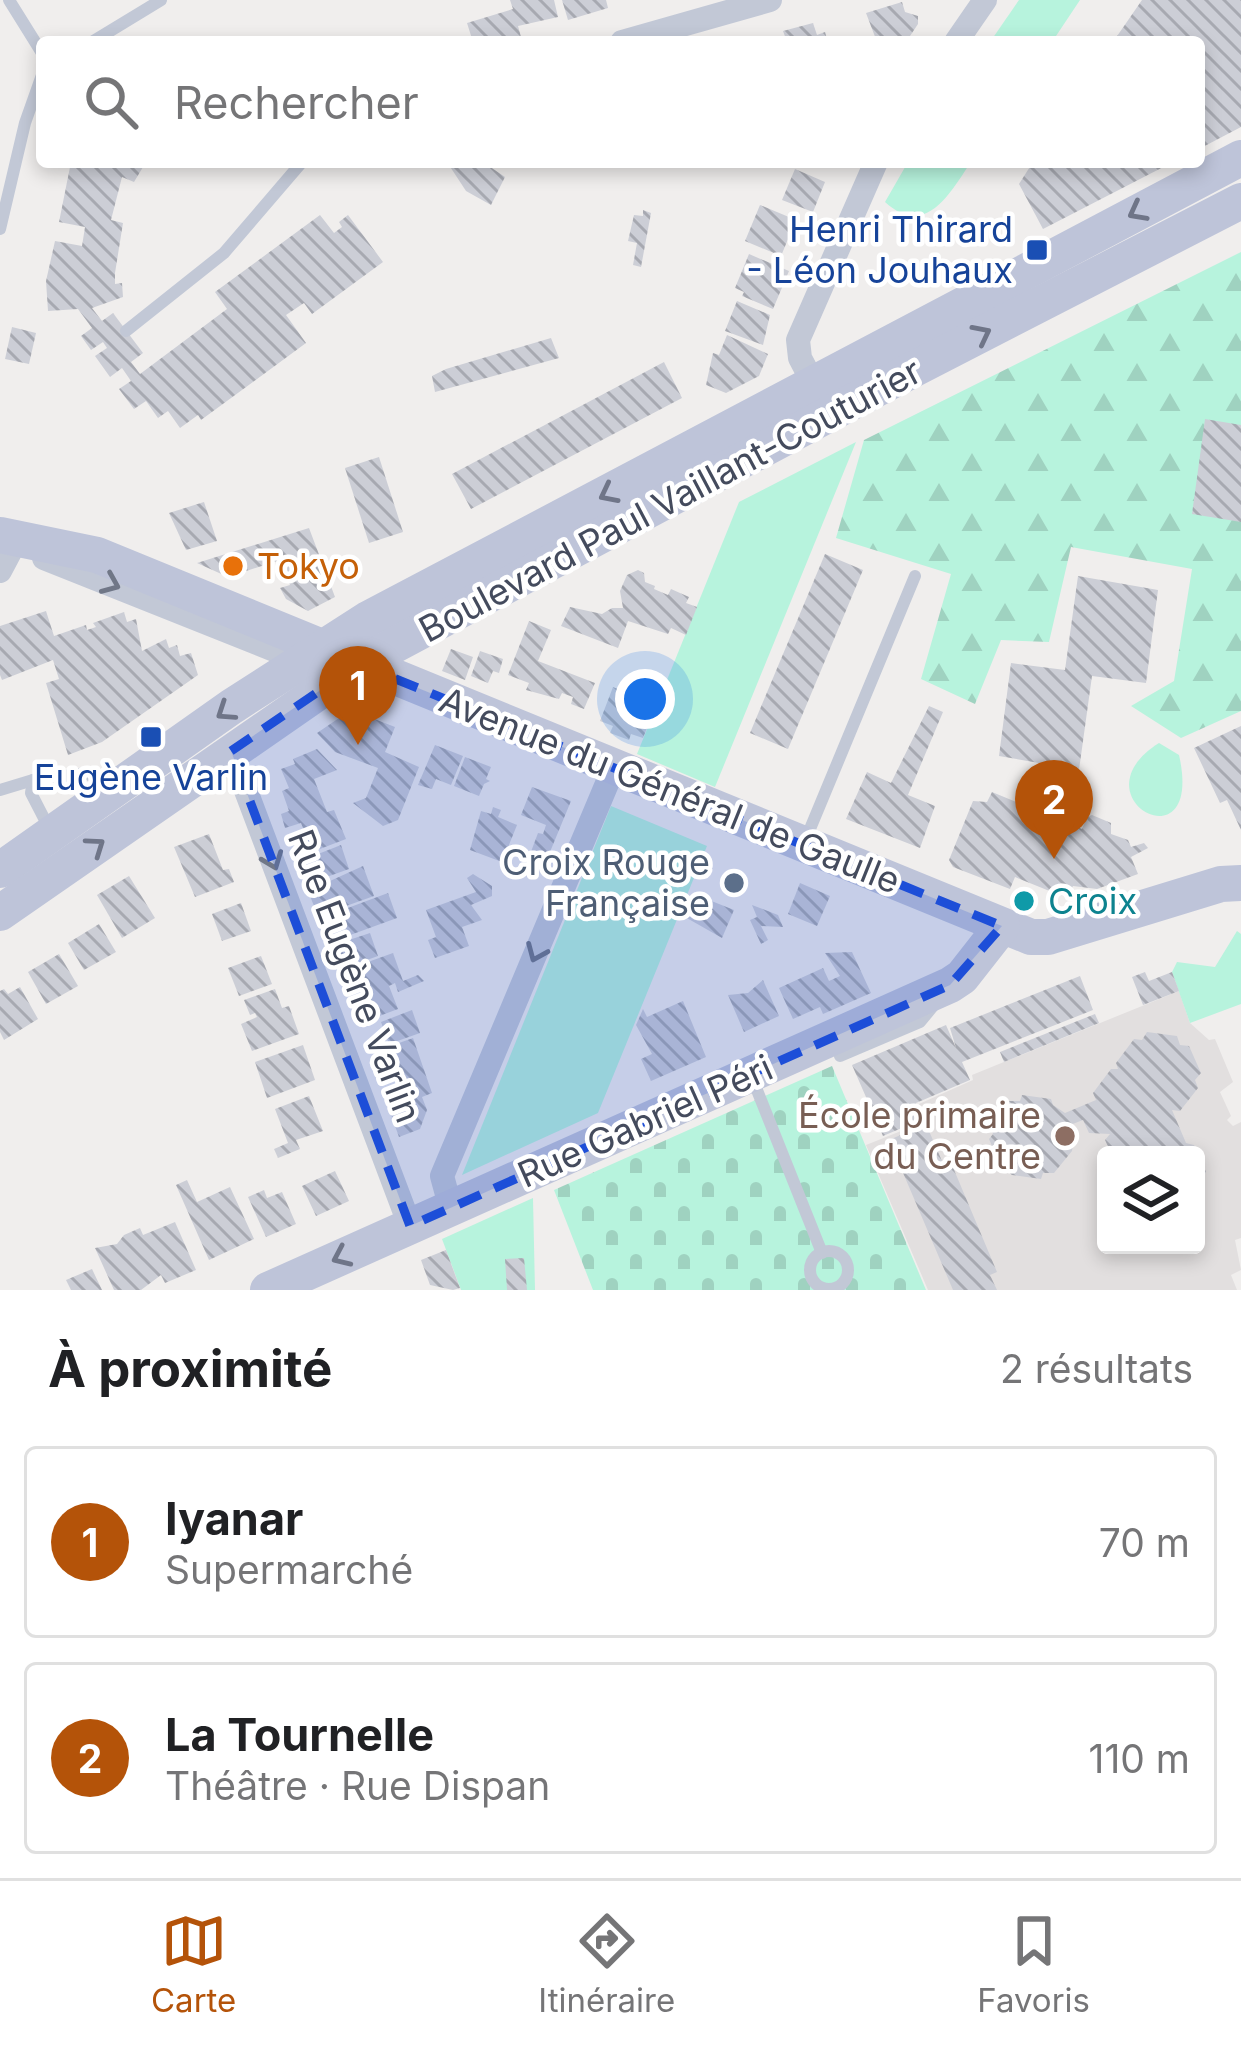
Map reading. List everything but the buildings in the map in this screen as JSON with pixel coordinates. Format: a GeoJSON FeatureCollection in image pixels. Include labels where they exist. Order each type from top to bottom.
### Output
{"type":"FeatureCollection","features":[{"type":"Feature","properties":{"kind":"main road","name":"Boulevard Paul Vaillant-Couturier"},"geometry":{"type":"LineString","coordinates":[[0,870],[111,790],[822,400],[1241,158]]}},
{"type":"Feature","properties":{"kind":"main road","name":"Boulevard Paul Vaillant-Couturier"},"geometry":{"type":"LineString","coordinates":[[822,400],[1241,201]]}},
{"type":"Feature","properties":{"kind":"main road","name":"Avenue du Général de Gaulle"},"geometry":{"type":"LineString","coordinates":[[6,549],[97,555],[336,666],[608,779],[803,845],[991,933],[1048,938],[1222,884],[1241,886]]}},
{"type":"Feature","properties":{"kind":"main road","name":"Boulevard Paul Vaillant-Couturier"},"geometry":{"type":"LineString","coordinates":[[0,913],[231,752],[336,666]]}},
{"type":"Feature","properties":{"kind":"main road","name":"Rue Gabriel Péri"},"geometry":{"type":"LineString","coordinates":[[268,1290],[950,986],[991,933]]}},
{"type":"Feature","properties":{"kind":"street"},"geometry":{"type":"LineString","coordinates":[[643,36],[770,0]]}},
{"type":"Feature","properties":{"kind":"street"},"geometry":{"type":"LineString","coordinates":[[960,36],[985,0]]}},
{"type":"Feature","properties":{"kind":"street"},"geometry":{"type":"LineString","coordinates":[[822,400],[798,351],[798,340],[872,168]]}},
{"type":"Feature","properties":{"kind":"street","name":"Rue Eugène Varlin"},"geometry":{"type":"LineString","coordinates":[[231,752],[410,1226]]}},
{"type":"Feature","properties":{"kind":"street"},"geometry":{"type":"LineString","coordinates":[[451,1209],[442,1176],[608,779]]}},
{"type":"Feature","properties":{"kind":"lane"},"geometry":{"type":"LineString","coordinates":[[10,0],[36,43]]}},
{"type":"Feature","properties":{"kind":"lane"},"geometry":{"type":"LineString","coordinates":[[102,36],[161,0]]}},
{"type":"Feature","properties":{"kind":"lane"},"geometry":{"type":"LineString","coordinates":[[0,229],[36,92]]}},
{"type":"Feature","properties":{"kind":"lane"},"geometry":{"type":"LineString","coordinates":[[127,331],[224,254],[297,168]]}},
{"type":"Feature","properties":{"kind":"lane"},"geometry":{"type":"LineString","coordinates":[[803,845],[915,576]]}},
{"type":"Feature","properties":{"kind":"lane"},"geometry":{"type":"LineString","coordinates":[[0,790],[87,772],[111,790]]}},
{"type":"Feature","properties":{"kind":"lane"},"geometry":{"type":"LineString","coordinates":[[33,780],[31,793],[51,833]]}},
{"type":"Feature","properties":{"kind":"lane"},"geometry":{"type":"LineString","coordinates":[[1053,952],[1227,897],[1241,886]]}},
{"type":"Feature","properties":{"kind":"lane"},"geometry":{"type":"LineString","coordinates":[[991,933],[1034,953]]}},
{"type":"Feature","properties":{"kind":"lane"},"geometry":{"type":"LineString","coordinates":[[840,1056],[920,1022],[950,986]]}},
{"type":"Feature","properties":{"kind":"lane"},"geometry":{"type":"LineString","coordinates":[[751,1073],[822,1253]]}},
{"type":"Feature","properties":{"kind":"lane"},"geometry":{"type":"LineString","coordinates":[[822,1253],[837,1253],[848,1268],[843,1282],[829,1289],[815,1283],[811,1263],[822,1253]]}},
{"type":"Feature","properties":{"kind":"highlighted area"},"geometry":{"type":"Polygon","coordinates":[[[359,664],[1002,926],[950,985],[410,1226],[231,751],[359,664]]]}},
{"type":"Feature","properties":{"kind":"shaded area","name":"École primaire du Centre"},"geometry":{"type":"Polygon","coordinates":[[[1179,991],[1190,1023],[1209,1040],[1215,1039],[1233,1082],[1220,1092],[1231,1116],[1227,1120],[1233,1126],[1241,1122],[1241,1238],[1235,1240],[1241,1270],[1231,1275],[1237,1290],[928,1290],[866,1145],[926,1121],[919,1104],[973,1080],[972,1075],[1179,991]]]}},
{"type":"Feature","properties":{"kind":"green space"},"geometry":{"type":"Polygon","coordinates":[[[1019,0],[1080,0],[1056,36],[994,36],[1019,0]]]}},
{"type":"Feature","properties":{"kind":"green space"},"geometry":{"type":"Polygon","coordinates":[[[905,168],[967,168],[936,208],[925,214],[913,216],[885,202],[905,168]]]}},
{"type":"Feature","properties":{"kind":"green space"},"geometry":{"type":"Polygon","coordinates":[[[1241,252],[1241,711],[1181,738],[1131,706],[1174,681],[1192,569],[1071,547],[1049,642],[1001,640],[975,704],[921,679],[951,574],[836,538],[864,440],[1241,252]]]}},
{"type":"Feature","properties":{"kind":"green space"},"geometry":{"type":"Polygon","coordinates":[[[856,442],[715,787],[637,754],[739,502],[856,442]]]}},
{"type":"Feature","properties":{"kind":"green space"},"geometry":{"type":"Polygon","coordinates":[[[1159,743],[1179,755],[1182,789],[1175,809],[1161,816],[1146,812],[1134,801],[1129,784],[1136,764],[1159,743]]]}},
{"type":"Feature","properties":{"kind":"green space"},"geometry":{"type":"Polygon","coordinates":[[[611,806],[707,846],[598,1113],[462,1175],[611,806]]]}},
{"type":"Feature","properties":{"kind":"green space"},"geometry":{"type":"Polygon","coordinates":[[[1237,931],[1241,934],[1241,1004],[1190,1023],[1172,972],[1177,962],[1215,967],[1237,931]]]}},
{"type":"Feature","properties":{"kind":"green space"},"geometry":{"type":"Polygon","coordinates":[[[832,1066],[926,1290],[593,1290],[554,1190],[832,1066]]]}},
{"type":"Feature","properties":{"kind":"green space"},"geometry":{"type":"Polygon","coordinates":[[[533,1198],[535,1290],[461,1290],[442,1239],[533,1198]]]}},
{"type":"Feature","properties":{"kind":"place","name":"Henri Thirard - Léon Jouhaux"},"geometry":{"type":"Point","coordinates":[1037,250]}},
{"type":"Feature","properties":{"kind":"place","name":"Tokyo"},"geometry":{"type":"Point","coordinates":[233,566]}},
{"type":"Feature","properties":{"kind":"place","name":"Eugène Varlin"},"geometry":{"type":"Point","coordinates":[151,737]}},
{"type":"Feature","properties":{"kind":"place","name":"Iyanar"},"geometry":{"type":"Point","coordinates":[358,745]}},
{"type":"Feature","properties":{"kind":"place","name":"La Tournelle"},"geometry":{"type":"Point","coordinates":[1054,859]}},
{"type":"Feature","properties":{"kind":"place","name":"Croix Rouge Française"},"geometry":{"type":"Point","coordinates":[734,883]}},
{"type":"Feature","properties":{"kind":"place","name":"Croix"},"geometry":{"type":"Point","coordinates":[1024,901]}},
{"type":"Feature","properties":{"kind":"place","name":"École primaire du Centre"},"geometry":{"type":"Point","coordinates":[1065,1136]}}]}
